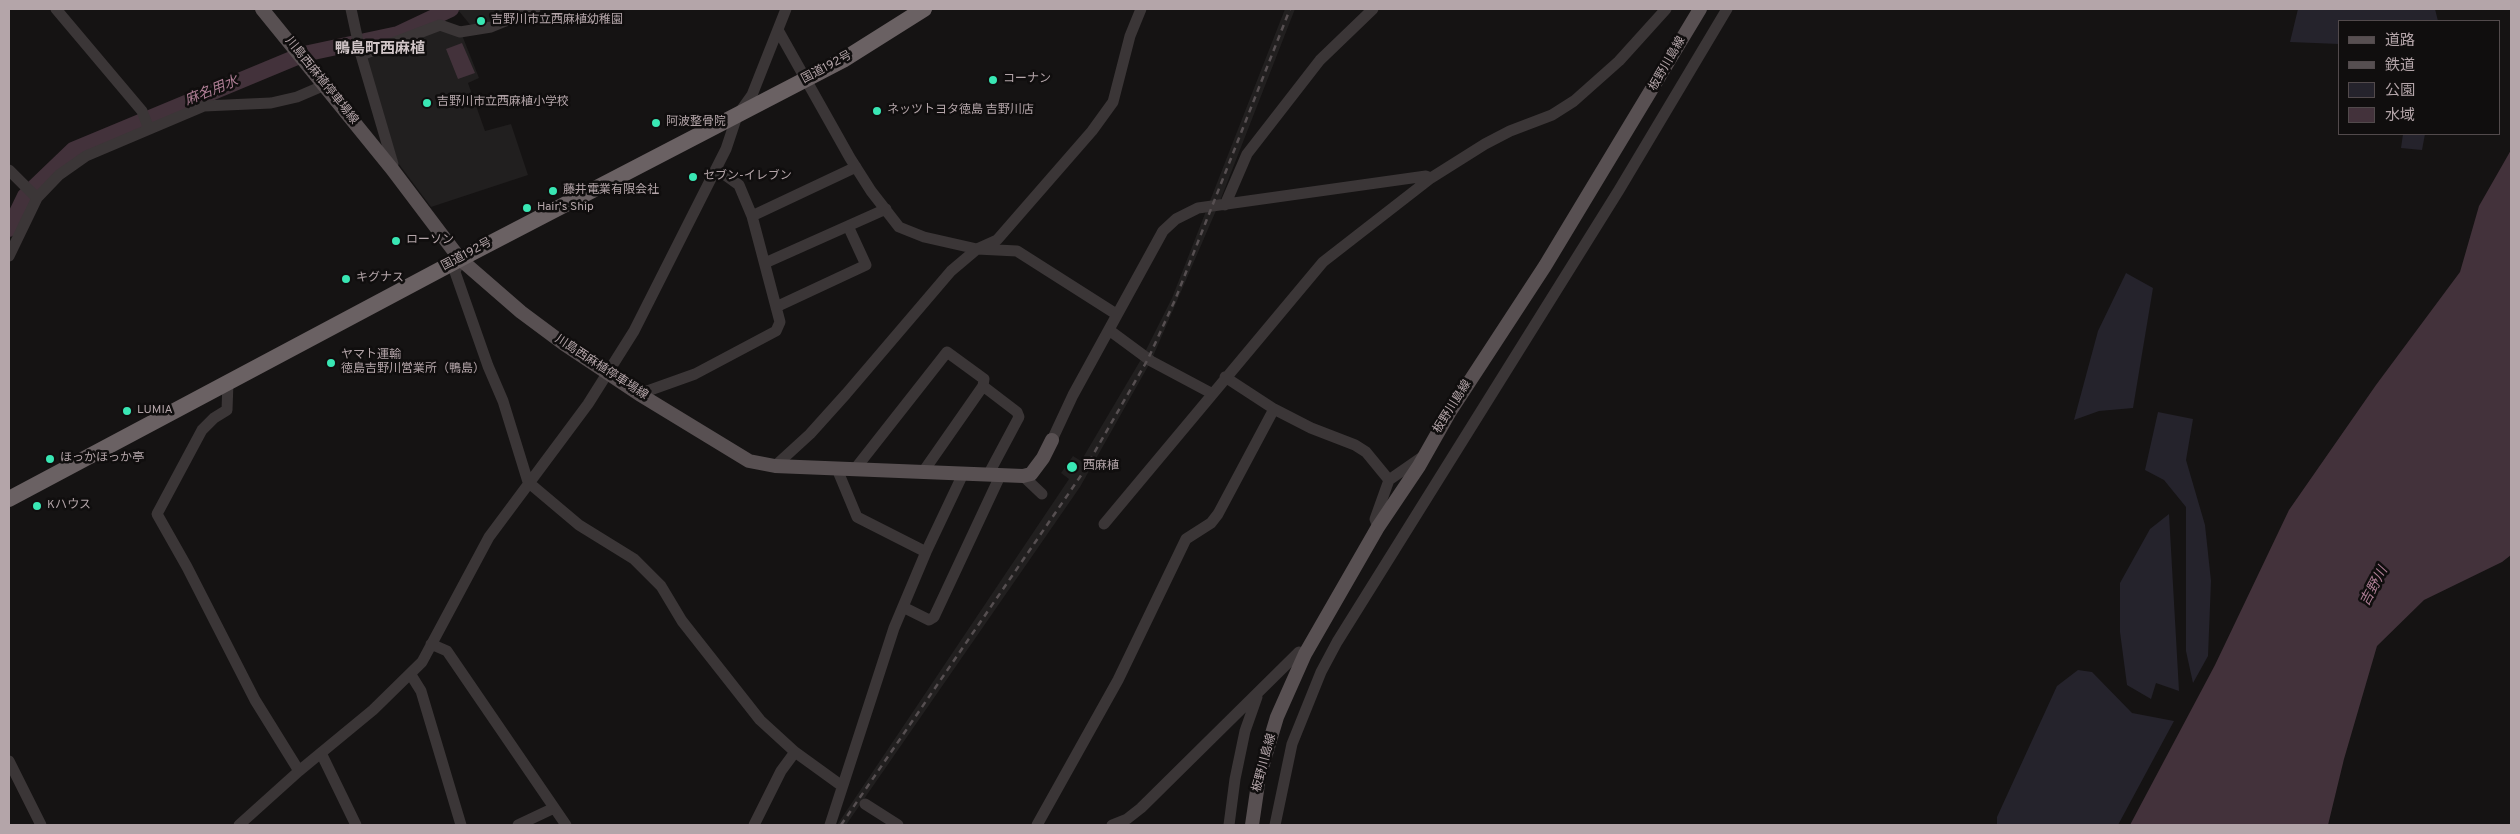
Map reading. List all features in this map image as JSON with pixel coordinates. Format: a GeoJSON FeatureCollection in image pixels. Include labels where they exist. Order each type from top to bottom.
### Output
{"type":"FeatureCollection","features":[{"type":"Feature","properties":{"kind":"highway","name":"国道192号"},"geometry":{"type":"LineString","coordinates":[[9,499],[111,442],[807,78],[874,42],[924,9]]}},
{"type":"Feature","properties":{"kind":"main road","name":"川島西麻植停車場線"},"geometry":{"type":"LineString","coordinates":[[262,9],[392,169],[460,258],[542,329],[639,394],[749,461],[775,466],[1023,476]]}},
{"type":"Feature","properties":{"kind":"main road","name":"板野川島線"},"geometry":{"type":"LineString","coordinates":[[1252,825],[1259,777],[1277,717],[1305,654],[1378,527],[1425,455],[1449,413],[1550,258],[1700,9]]}},
{"type":"Feature","properties":{"kind":"main road"},"geometry":{"type":"LineString","coordinates":[[1023,476],[1031,474],[1052,440]]}},
{"type":"Feature","properties":{"kind":"street"},"geometry":{"type":"LineString","coordinates":[[56,9],[142,111],[149,129]]}},
{"type":"Feature","properties":{"kind":"street"},"geometry":{"type":"LineString","coordinates":[[351,9],[360,54],[383,124],[393,164],[392,169]]}},
{"type":"Feature","properties":{"kind":"street"},"geometry":{"type":"LineString","coordinates":[[360,54],[440,25],[460,32],[484,28],[515,19],[534,9]]}},
{"type":"Feature","properties":{"kind":"street"},"geometry":{"type":"LineString","coordinates":[[239,825],[411,675],[422,662],[489,537],[608,374],[651,301],[726,149],[736,116],[752,95],[786,9]]}},
{"type":"Feature","properties":{"kind":"street"},"geometry":{"type":"LineString","coordinates":[[775,466],[810,434],[840,401],[951,271],[977,249],[997,240],[1092,130],[1113,102],[1130,36],[1141,9]]}},
{"type":"Feature","properties":{"kind":"street"},"geometry":{"type":"LineString","coordinates":[[1225,205],[1247,154],[1320,60],[1373,9]]}},
{"type":"Feature","properties":{"kind":"street"},"geometry":{"type":"LineString","coordinates":[[1104,524],[1211,393],[1323,262],[1431,178],[1510,131],[1552,115],[1574,101],[1619,61],[1666,9]]}},
{"type":"Feature","properties":{"kind":"street"},"geometry":{"type":"LineString","coordinates":[[1275,825],[1281,786],[1292,744],[1321,672],[1337,642],[1619,190],[1727,9]]}},
{"type":"Feature","properties":{"kind":"street"},"geometry":{"type":"LineString","coordinates":[[778,30],[856,167],[899,227],[924,236],[977,249],[1017,251],[1116,314]]}},
{"type":"Feature","properties":{"kind":"street"},"geometry":{"type":"LineString","coordinates":[[9,256],[37,198],[59,175],[86,156],[204,106],[271,103],[297,97],[325,85]]}},
{"type":"Feature","properties":{"kind":"street"},"geometry":{"type":"LineString","coordinates":[[752,216],[856,167]]}},
{"type":"Feature","properties":{"kind":"street"},"geometry":{"type":"LineString","coordinates":[[639,394],[695,374],[776,331],[780,322],[752,216],[739,185],[717,168]]}},
{"type":"Feature","properties":{"kind":"street"},"geometry":{"type":"LineString","coordinates":[[9,170],[37,198]]}},
{"type":"Feature","properties":{"kind":"street"},"geometry":{"type":"LineString","coordinates":[[1052,440],[1073,395],[1116,314],[1163,231],[1192,210],[1426,176],[1431,178]]}},
{"type":"Feature","properties":{"kind":"street"},"geometry":{"type":"LineString","coordinates":[[765,263],[886,209]]}},
{"type":"Feature","properties":{"kind":"street"},"geometry":{"type":"LineString","coordinates":[[776,307],[866,265],[848,226]]}},
{"type":"Feature","properties":{"kind":"street"},"geometry":{"type":"LineString","coordinates":[[460,258],[455,272],[488,366],[503,401],[528,482],[579,526],[634,559],[661,586],[682,621],[760,720],[795,752],[842,786]]}},
{"type":"Feature","properties":{"kind":"street"},"geometry":{"type":"LineString","coordinates":[[1109,330],[1151,362],[1211,393]]}},
{"type":"Feature","properties":{"kind":"street"},"geometry":{"type":"LineString","coordinates":[[855,470],[947,352],[984,379],[984,386],[923,472]]}},
{"type":"Feature","properties":{"kind":"street"},"geometry":{"type":"LineString","coordinates":[[1225,377],[1274,408],[1311,428],[1361,447],[1389,480]]}},
{"type":"Feature","properties":{"kind":"street"},"geometry":{"type":"LineString","coordinates":[[228,382],[227,410],[214,418],[202,430],[157,514],[255,700],[299,771]]}},
{"type":"Feature","properties":{"kind":"street"},"geometry":{"type":"LineString","coordinates":[[903,607],[929,620],[934,617],[1019,417],[1017,412],[984,386]]}},
{"type":"Feature","properties":{"kind":"street"},"geometry":{"type":"LineString","coordinates":[[1037,825],[1118,680],[1186,539],[1210,523],[1218,514],[1274,408]]}},
{"type":"Feature","properties":{"kind":"street"},"geometry":{"type":"LineString","coordinates":[[1378,527],[1375,519],[1389,480],[1425,455]]}},
{"type":"Feature","properties":{"kind":"street"},"geometry":{"type":"LineString","coordinates":[[837,468],[857,517],[926,552]]}},
{"type":"Feature","properties":{"kind":"street"},"geometry":{"type":"LineString","coordinates":[[830,825],[884,657],[926,552],[963,474]]}},
{"type":"Feature","properties":{"kind":"street"},"geometry":{"type":"LineString","coordinates":[[1023,476],[1042,494]]}},
{"type":"Feature","properties":{"kind":"street"},"geometry":{"type":"LineString","coordinates":[[431,644],[447,651],[566,825]]}},
{"type":"Feature","properties":{"kind":"street"},"geometry":{"type":"LineString","coordinates":[[1112,825],[1127,819],[1141,808],[1182,765],[1257,696],[1299,652],[1305,654]]}},
{"type":"Feature","properties":{"kind":"street"},"geometry":{"type":"LineString","coordinates":[[411,675],[420,691],[461,825]]}},
{"type":"Feature","properties":{"kind":"street"},"geometry":{"type":"LineString","coordinates":[[1229,825],[1235,779],[1245,731],[1257,696]]}},
{"type":"Feature","properties":{"kind":"street"},"geometry":{"type":"LineString","coordinates":[[754,825],[781,771],[795,752]]}},
{"type":"Feature","properties":{"kind":"street"},"geometry":{"type":"LineString","coordinates":[[321,753],[356,825]]}},
{"type":"Feature","properties":{"kind":"street"},"geometry":{"type":"LineString","coordinates":[[9,762],[41,825]]}},
{"type":"Feature","properties":{"kind":"street"},"geometry":{"type":"LineString","coordinates":[[865,804],[898,825]]}},
{"type":"Feature","properties":{"kind":"street"},"geometry":{"type":"LineString","coordinates":[[518,825],[554,808]]}},
{"type":"Feature","properties":{"kind":"shaded area","name":"吉野川市立西麻植幼稚園"},"geometry":{"type":"Polygon","coordinates":[[[529,9],[472,27],[458,10],[529,9]]]}},
{"type":"Feature","properties":{"kind":"shaded area"},"geometry":{"type":"Polygon","coordinates":[[[1285,9],[1295,9],[1218,206],[1151,361],[1080,487],[846,825],[837,825],[1069,479],[1061,473],[1073,456],[1081,461],[1143,356],[1172,298],[1285,9]]]}},
{"type":"Feature","properties":{"kind":"shaded area","name":"吉野川市立西麻植小学校"},"geometry":{"type":"Polygon","coordinates":[[[444,28],[462,35],[479,78],[468,83],[485,131],[511,124],[528,175],[431,207],[398,163],[365,58],[444,28]]]}},
{"type":"Feature","properties":{"kind":"green space"},"geometry":{"type":"Polygon","coordinates":[[[2298,9],[2435,9],[2438,20],[2338,20],[2338,44],[2290,42],[2298,9]]]}},
{"type":"Feature","properties":{"kind":"green space"},"geometry":{"type":"Polygon","coordinates":[[[2403,135],[2425,135],[2422,150],[2401,148],[2403,135]]]}},
{"type":"Feature","properties":{"kind":"green space"},"geometry":{"type":"Polygon","coordinates":[[[2126,273],[2153,288],[2133,408],[2099,411],[2074,420],[2098,331],[2126,273]]]}},
{"type":"Feature","properties":{"kind":"green space"},"geometry":{"type":"Polygon","coordinates":[[[2158,412],[2193,419],[2186,460],[2205,525],[2211,581],[2208,656],[2193,683],[2186,651],[2186,507],[2164,480],[2145,470],[2158,412]]]}},
{"type":"Feature","properties":{"kind":"green space"},"geometry":{"type":"Polygon","coordinates":[[[2169,514],[2179,691],[2156,683],[2151,699],[2127,685],[2120,632],[2120,583],[2150,529],[2169,514]]]}},
{"type":"Feature","properties":{"kind":"green space"},"geometry":{"type":"Polygon","coordinates":[[[2078,670],[2092,672],[2132,713],[2174,721],[2118,825],[1997,825],[1997,817],[2057,686],[2078,670]]]}},
{"type":"Feature","properties":{"kind":"water"},"geometry":{"type":"Polygon","coordinates":[[[462,43],[475,73],[458,79],[446,49],[462,43]]]}},
{"type":"Feature","properties":{"kind":"water","name":"吉野川"},"geometry":{"type":"Polygon","coordinates":[[[2511,150],[2511,555],[2502,562],[2424,600],[2377,646],[2344,759],[2328,825],[2130,825],[2215,665],[2289,510],[2376,385],[2460,272],[2479,206],[2511,150]]]}},
{"type":"Feature","properties":{"kind":"waterway","name":"麻名用水"},"geometry":{"type":"LineString","coordinates":[[9,229],[25,196],[73,150],[304,54],[398,34],[451,9]]}},
{"type":"Feature","properties":{"kind":"railway"},"geometry":{"type":"LineString","coordinates":[[841,825],[1082,474],[1148,359],[1175,300],[1290,9]]}},
{"type":"Feature","properties":{"kind":"place","name":"吉野川市立西麻植幼稚園"},"geometry":{"type":"Point","coordinates":[481,21]}},
{"type":"Feature","properties":{"kind":"place","name":"コーナン"},"geometry":{"type":"Point","coordinates":[993,80]}},
{"type":"Feature","properties":{"kind":"place","name":"吉野川市立西麻植小学校"},"geometry":{"type":"Point","coordinates":[427,103]}},
{"type":"Feature","properties":{"kind":"place","name":"ネッツトヨタ徳島 吉野川店"},"geometry":{"type":"Point","coordinates":[877,111]}},
{"type":"Feature","properties":{"kind":"place","name":"阿波整骨院"},"geometry":{"type":"Point","coordinates":[656,123]}},
{"type":"Feature","properties":{"kind":"place","name":"セブン-イレブン"},"geometry":{"type":"Point","coordinates":[693,177]}},
{"type":"Feature","properties":{"kind":"place","name":"藤井電業有限会社"},"geometry":{"type":"Point","coordinates":[553,191]}},
{"type":"Feature","properties":{"kind":"place","name":"Hair's Ship"},"geometry":{"type":"Point","coordinates":[527,208]}},
{"type":"Feature","properties":{"kind":"place","name":"ローソン"},"geometry":{"type":"Point","coordinates":[396,241]}},
{"type":"Feature","properties":{"kind":"place","name":"キグナス"},"geometry":{"type":"Point","coordinates":[346,279]}},
{"type":"Feature","properties":{"kind":"place","name":"ヤマト運輸 徳島吉野川営業所（鴨島）"},"geometry":{"type":"Point","coordinates":[331,363]}},
{"type":"Feature","properties":{"kind":"place","name":"LUMIA"},"geometry":{"type":"Point","coordinates":[127,411]}},
{"type":"Feature","properties":{"kind":"place","name":"ほっかほっか亭"},"geometry":{"type":"Point","coordinates":[50,459]}},
{"type":"Feature","properties":{"kind":"place","name":"西麻植"},"geometry":{"type":"Point","coordinates":[1072,467]}},
{"type":"Feature","properties":{"kind":"place","name":"Kハウス"},"geometry":{"type":"Point","coordinates":[37,506]}},
{"type":"Feature","properties":{"kind":"district","name":"鴨島町西麻植"},"geometry":{"type":"Point","coordinates":[380,50]}}]}
